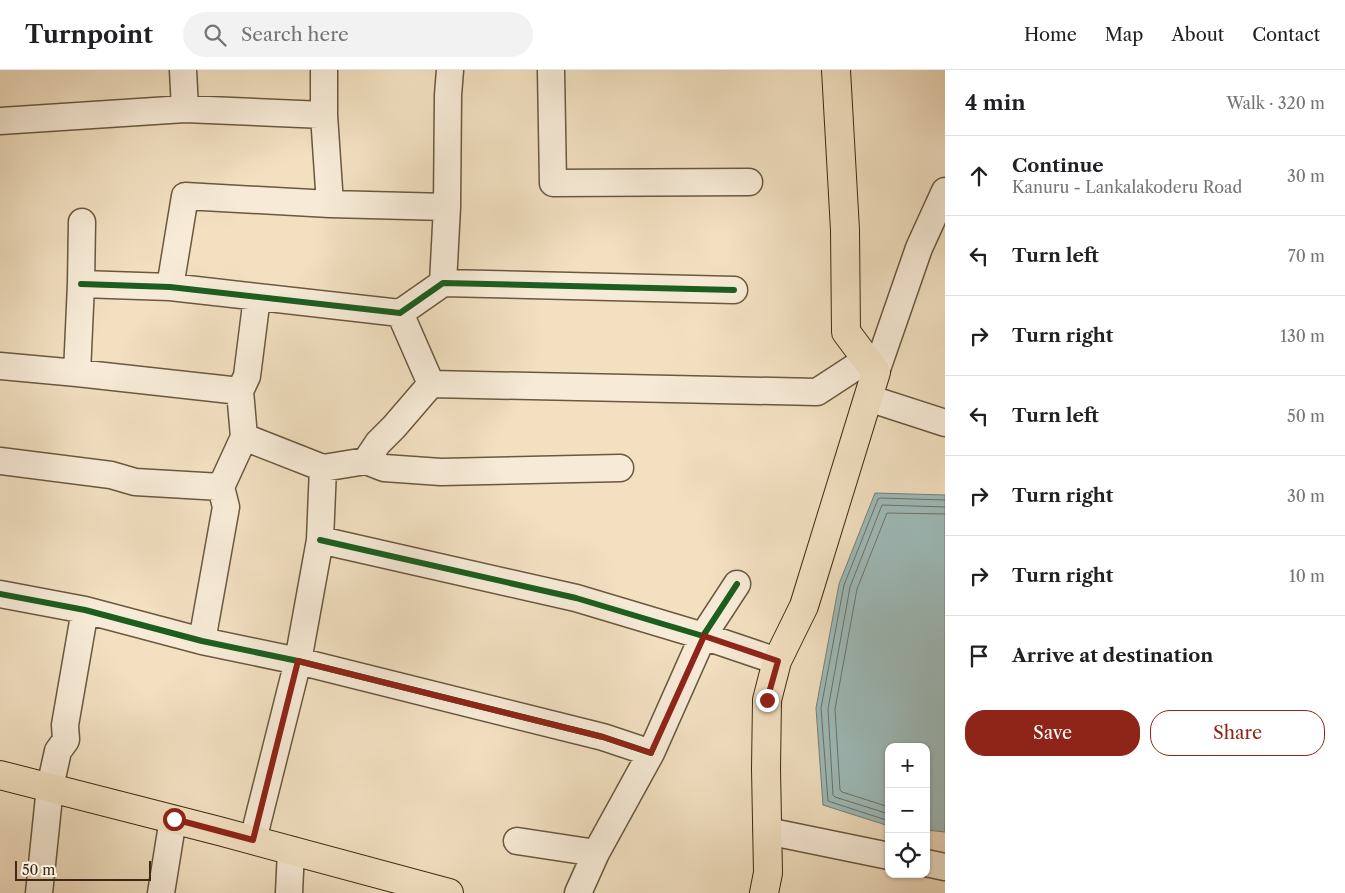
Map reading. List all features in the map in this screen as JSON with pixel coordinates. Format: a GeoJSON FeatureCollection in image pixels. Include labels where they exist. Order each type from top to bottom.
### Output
{"type":"FeatureCollection","features":[{"type":"Feature","properties":{"kind":"main road"},"geometry":{"type":"LineString","coordinates":[[764,893],[768,873],[767,700],[778,661],[804,606],[868,398],[871,366],[846,332],[845,230],[836,70]]}},
{"type":"Feature","properties":{"kind":"main road"},"geometry":{"type":"LineString","coordinates":[[0,775],[174,819],[449,893]]}},
{"type":"Feature","properties":{"kind":"street"},"geometry":{"type":"LineString","coordinates":[[183,70],[185,110]]}},
{"type":"Feature","properties":{"kind":"street"},"geometry":{"type":"LineString","coordinates":[[324,70],[324,116],[330,204]]}},
{"type":"Feature","properties":{"kind":"street"},"geometry":{"type":"LineString","coordinates":[[443,283],[447,207],[450,70]]}},
{"type":"Feature","properties":{"kind":"street"},"geometry":{"type":"LineString","coordinates":[[551,70],[553,184],[749,182]]}},
{"type":"Feature","properties":{"kind":"street"},"geometry":{"type":"LineString","coordinates":[[0,121],[185,110],[324,116]]}},
{"type":"Feature","properties":{"kind":"street"},"geometry":{"type":"LineString","coordinates":[[431,384],[817,392],[871,366],[919,248],[945,191]]}},
{"type":"Feature","properties":{"kind":"street"},"geometry":{"type":"LineString","coordinates":[[170,287],[185,196],[330,204],[447,207]]}},
{"type":"Feature","properties":{"kind":"street"},"geometry":{"type":"LineString","coordinates":[[77,372],[82,222]]}},
{"type":"Feature","properties":{"kind":"street"},"geometry":{"type":"LineString","coordinates":[[81,284],[170,287],[400,313],[443,283],[734,290]]}},
{"type":"Feature","properties":{"kind":"street"},"geometry":{"type":"LineString","coordinates":[[202,641],[226,507],[221,486],[244,437],[240,391],[247,376],[257,297]]}},
{"type":"Feature","properties":{"kind":"street"},"geometry":{"type":"LineString","coordinates":[[400,313],[431,384]]}},
{"type":"Feature","properties":{"kind":"street"},"geometry":{"type":"LineString","coordinates":[[0,366],[77,372],[240,391]]}},
{"type":"Feature","properties":{"kind":"street"},"geometry":{"type":"LineString","coordinates":[[366,461],[378,443],[431,384]]}},
{"type":"Feature","properties":{"kind":"street"},"geometry":{"type":"LineString","coordinates":[[868,398],[945,424]]}},
{"type":"Feature","properties":{"kind":"street"},"geometry":{"type":"LineString","coordinates":[[244,437],[323,468],[366,461],[384,468],[441,472],[620,468]]}},
{"type":"Feature","properties":{"kind":"street"},"geometry":{"type":"LineString","coordinates":[[0,461],[111,475],[135,482],[221,486]]}},
{"type":"Feature","properties":{"kind":"street"},"geometry":{"type":"LineString","coordinates":[[253,840],[298,661],[320,540],[323,468]]}},
{"type":"Feature","properties":{"kind":"street"},"geometry":{"type":"LineString","coordinates":[[320,540],[576,598],[704,636],[778,661]]}},
{"type":"Feature","properties":{"kind":"street"},"geometry":{"type":"LineString","coordinates":[[578,893],[596,852],[651,753],[704,636],[737,584]]}},
{"type":"Feature","properties":{"kind":"street"},"geometry":{"type":"LineString","coordinates":[[0,594],[85,610],[202,641],[298,661],[603,737],[651,753]]}},
{"type":"Feature","properties":{"kind":"street"},"geometry":{"type":"LineString","coordinates":[[39,893],[50,788],[58,751],[66,740],[65,725],[85,610]]}},
{"type":"Feature","properties":{"kind":"street"},"geometry":{"type":"LineString","coordinates":[[162,893],[174,819]]}},
{"type":"Feature","properties":{"kind":"street"},"geometry":{"type":"LineString","coordinates":[[767,830],[885,855]]}},
{"type":"Feature","properties":{"kind":"street"},"geometry":{"type":"LineString","coordinates":[[517,841],[596,852]]}},
{"type":"Feature","properties":{"kind":"street"},"geometry":{"type":"LineString","coordinates":[[289,893],[291,850]]}},
{"type":"Feature","properties":{"kind":"street"},"geometry":{"type":"LineString","coordinates":[[930,864],[945,867]]}},
{"type":"Feature","properties":{"kind":"water"},"geometry":{"type":"Polygon","coordinates":[[[875,493],[945,495],[945,832],[930,830],[930,743],[885,743],[885,825],[823,805],[816,708],[839,584],[875,493]]]}},
{"type":"Feature","properties":{"kind":"cycle path"},"geometry":{"type":"LineString","coordinates":[[81,284],[170,287],[400,313],[443,283],[734,290]]}},
{"type":"Feature","properties":{"kind":"cycle path"},"geometry":{"type":"LineString","coordinates":[[320,540],[576,598],[703,636],[737,584]]}},
{"type":"Feature","properties":{"kind":"cycle path"},"geometry":{"type":"LineString","coordinates":[[0,594],[85,610],[202,641],[298,661],[603,737],[651,753]]}},
{"type":"Feature","properties":{"kind":"route"},"geometry":{"type":"LineString","coordinates":[[174,819],[253,840],[298,661],[603,737],[651,753],[704,636],[778,661],[767,700]]}}]}
